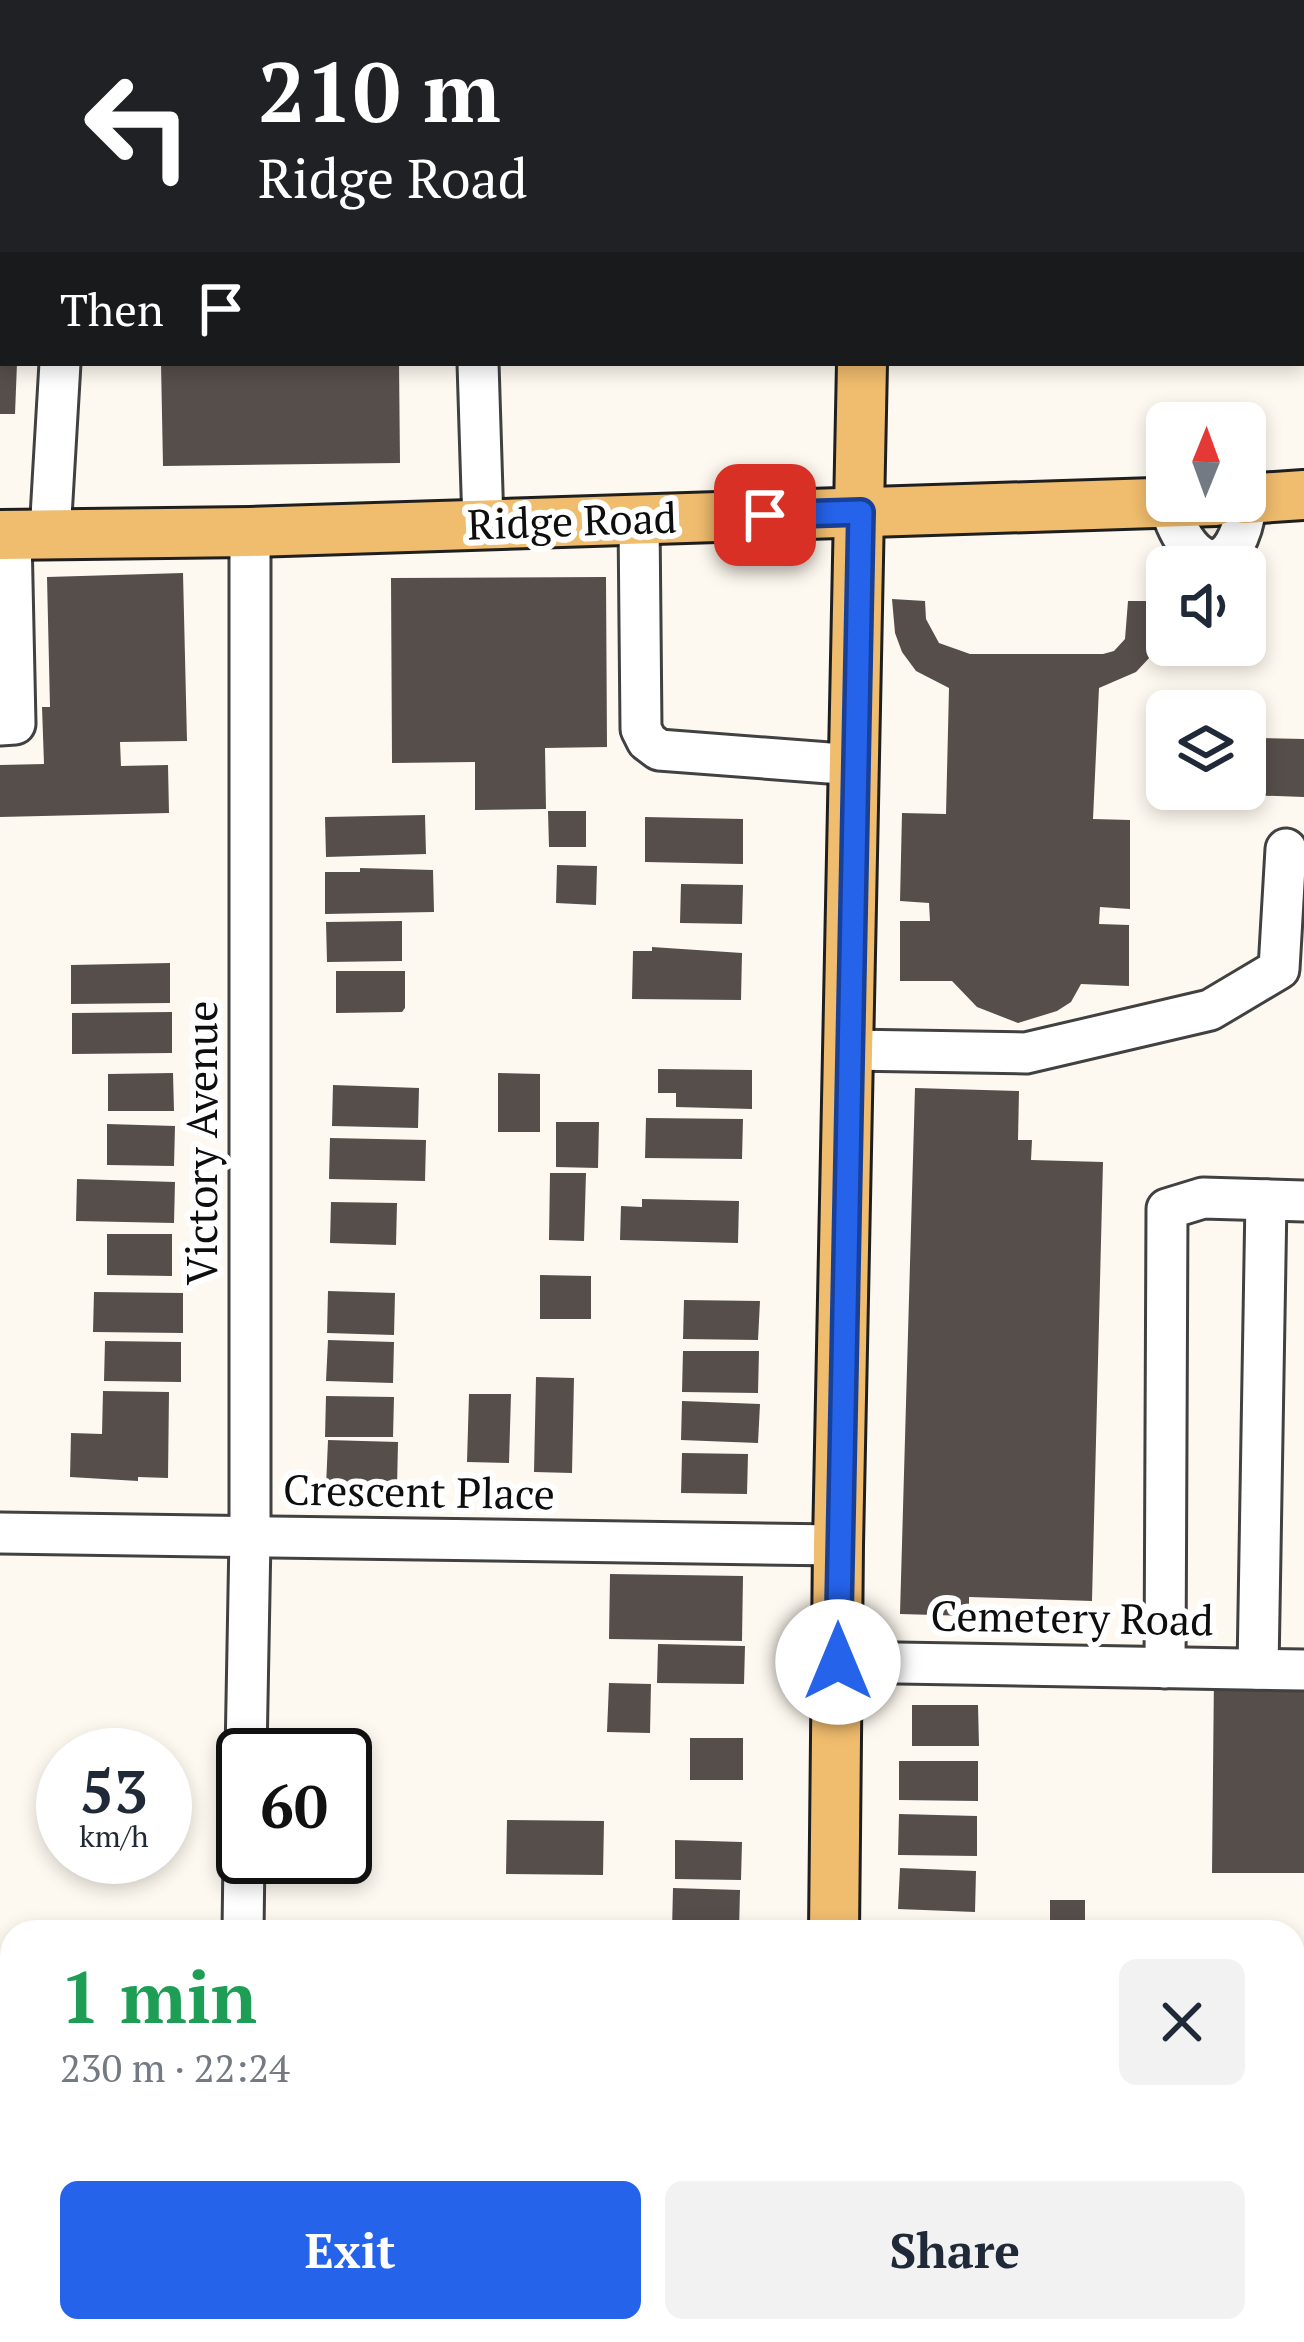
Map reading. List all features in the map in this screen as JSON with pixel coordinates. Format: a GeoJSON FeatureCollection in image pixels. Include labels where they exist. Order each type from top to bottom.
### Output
{"type":"FeatureCollection","features":[{"type":"Feature","properties":{"kind":"main road"},"geometry":{"type":"LineString","coordinates":[[834,1920],[862,366]]}},
{"type":"Feature","properties":{"kind":"main road"},"geometry":{"type":"LineString","coordinates":[[1266,498],[1304,495]]}},
{"type":"Feature","properties":{"kind":"main road","name":"Ridge Road"},"geometry":{"type":"LineString","coordinates":[[20,534],[250,532],[1146,503]]}},
{"type":"Feature","properties":{"kind":"street"},"geometry":{"type":"LineString","coordinates":[[0,725],[15,724],[20,534],[59,366]]}},
{"type":"Feature","properties":{"kind":"street"},"geometry":{"type":"LineString","coordinates":[[478,366],[483,524]]}},
{"type":"Feature","properties":{"kind":"street"},"geometry":{"type":"LineString","coordinates":[[639,520],[641,729],[647,741],[659,750],[855,765]]}},
{"type":"Feature","properties":{"kind":"street"},"geometry":{"type":"LineString","coordinates":[[1183,522],[1178,534],[1186,548],[1212,558],[1232,550],[1242,522]]}},
{"type":"Feature","properties":{"kind":"street","name":"Victory Avenue"},"geometry":{"type":"LineString","coordinates":[[246,1728],[250,532]]}},
{"type":"Feature","properties":{"kind":"street"},"geometry":{"type":"LineString","coordinates":[[849,1050],[1026,1053],[1210,1010],[1280,969],[1286,849]]}},
{"type":"Feature","properties":{"kind":"street"},"geometry":{"type":"LineString","coordinates":[[1165,1668],[1167,1209],[1202,1198],[1285,1201],[1258,1669]]}},
{"type":"Feature","properties":{"kind":"street","name":"Crescent Place"},"geometry":{"type":"LineString","coordinates":[[0,1533],[838,1545]]}},
{"type":"Feature","properties":{"kind":"street","name":"Cemetery Road"},"geometry":{"type":"LineString","coordinates":[[838,1662],[1304,1670]]}},
{"type":"Feature","properties":{"kind":"street"},"geometry":{"type":"LineString","coordinates":[[243,1920],[244,1884]]}},
{"type":"Feature","properties":{"kind":"building"},"geometry":{"type":"Polygon","coordinates":[[[0,366],[17,366],[15,414],[0,414],[0,366]]]}},
{"type":"Feature","properties":{"kind":"building"},"geometry":{"type":"Polygon","coordinates":[[[161,366],[399,366],[400,463],[163,466],[161,366]]]}},
{"type":"Feature","properties":{"kind":"building"},"geometry":{"type":"Polygon","coordinates":[[[183,573],[187,741],[120,742],[121,766],[168,765],[169,813],[0,817],[0,765],[44,764],[42,707],[50,707],[47,577],[183,573]]]}},
{"type":"Feature","properties":{"kind":"building"},"geometry":{"type":"Polygon","coordinates":[[[606,577],[607,747],[545,748],[546,809],[475,810],[475,762],[392,763],[391,578],[606,577]]]}},
{"type":"Feature","properties":{"kind":"building"},"geometry":{"type":"Polygon","coordinates":[[[892,599],[925,601],[926,619],[939,643],[970,654],[1103,654],[1114,651],[1125,639],[1128,601],[1146,601],[1146,661],[1136,672],[1099,688],[1093,819],[1130,820],[1130,909],[1100,907],[1099,924],[1129,925],[1129,986],[1081,984],[1071,1002],[1057,1011],[1018,1023],[977,1007],[952,981],[900,981],[900,921],[930,921],[929,903],[900,901],[902,813],[946,814],[949,688],[916,671],[895,633],[892,599]]]}},
{"type":"Feature","properties":{"kind":"building"},"geometry":{"type":"Polygon","coordinates":[[[1266,738],[1304,739],[1304,797],[1266,796],[1266,738]]]}},
{"type":"Feature","properties":{"kind":"building"},"geometry":{"type":"Polygon","coordinates":[[[548,811],[586,811],[586,847],[549,847],[548,811]]]}},
{"type":"Feature","properties":{"kind":"building"},"geometry":{"type":"Polygon","coordinates":[[[425,815],[426,854],[326,857],[325,817],[425,815]]]}},
{"type":"Feature","properties":{"kind":"building"},"geometry":{"type":"Polygon","coordinates":[[[645,817],[743,819],[743,864],[645,862],[645,817]]]}},
{"type":"Feature","properties":{"kind":"building"},"geometry":{"type":"Polygon","coordinates":[[[557,865],[597,866],[596,905],[556,903],[557,865]]]}},
{"type":"Feature","properties":{"kind":"building"},"geometry":{"type":"Polygon","coordinates":[[[360,868],[433,870],[434,912],[325,914],[325,872],[360,872],[360,868]]]}},
{"type":"Feature","properties":{"kind":"building"},"geometry":{"type":"Polygon","coordinates":[[[681,884],[743,885],[742,924],[680,923],[681,884]]]}},
{"type":"Feature","properties":{"kind":"building"},"geometry":{"type":"Polygon","coordinates":[[[402,921],[402,961],[327,962],[326,922],[402,921]]]}},
{"type":"Feature","properties":{"kind":"building"},"geometry":{"type":"Polygon","coordinates":[[[652,947],[742,953],[741,1000],[632,999],[633,951],[652,951],[652,947]]]}},
{"type":"Feature","properties":{"kind":"building"},"geometry":{"type":"Polygon","coordinates":[[[170,963],[170,1003],[71,1004],[71,965],[170,963]]]}},
{"type":"Feature","properties":{"kind":"building"},"geometry":{"type":"Polygon","coordinates":[[[336,971],[405,971],[405,1008],[402,1012],[336,1013],[336,971]]]}},
{"type":"Feature","properties":{"kind":"building"},"geometry":{"type":"Polygon","coordinates":[[[172,1012],[172,1053],[72,1054],[72,1013],[172,1012]]]}},
{"type":"Feature","properties":{"kind":"building"},"geometry":{"type":"Polygon","coordinates":[[[658,1069],[752,1070],[752,1109],[676,1107],[676,1093],[658,1093],[658,1069]]]}},
{"type":"Feature","properties":{"kind":"building"},"geometry":{"type":"Polygon","coordinates":[[[173,1073],[174,1111],[108,1111],[108,1074],[173,1073]]]}},
{"type":"Feature","properties":{"kind":"building"},"geometry":{"type":"Polygon","coordinates":[[[498,1073],[540,1074],[540,1132],[498,1132],[498,1073]]]}},
{"type":"Feature","properties":{"kind":"building"},"geometry":{"type":"Polygon","coordinates":[[[333,1085],[419,1088],[418,1128],[332,1126],[333,1085]]]}},
{"type":"Feature","properties":{"kind":"building"},"geometry":{"type":"Polygon","coordinates":[[[915,1088],[1019,1091],[1018,1140],[1032,1140],[1031,1160],[1103,1162],[1092,1601],[969,1597],[969,1616],[900,1614],[915,1088]]]}},
{"type":"Feature","properties":{"kind":"building"},"geometry":{"type":"Polygon","coordinates":[[[646,1118],[743,1119],[742,1159],[645,1158],[646,1118]]]}},
{"type":"Feature","properties":{"kind":"building"},"geometry":{"type":"Polygon","coordinates":[[[556,1122],[599,1122],[598,1168],[556,1167],[556,1122]]]}},
{"type":"Feature","properties":{"kind":"building"},"geometry":{"type":"Polygon","coordinates":[[[107,1124],[175,1126],[174,1166],[107,1165],[107,1124]]]}},
{"type":"Feature","properties":{"kind":"building"},"geometry":{"type":"Polygon","coordinates":[[[330,1138],[426,1140],[425,1181],[329,1179],[330,1138]]]}},
{"type":"Feature","properties":{"kind":"building"},"geometry":{"type":"Polygon","coordinates":[[[550,1173],[586,1173],[584,1241],[549,1240],[550,1173]]]}},
{"type":"Feature","properties":{"kind":"building"},"geometry":{"type":"Polygon","coordinates":[[[77,1179],[175,1182],[174,1223],[76,1221],[77,1179]]]}},
{"type":"Feature","properties":{"kind":"building"},"geometry":{"type":"Polygon","coordinates":[[[642,1199],[739,1201],[738,1243],[620,1240],[621,1206],[642,1207],[642,1199]]]}},
{"type":"Feature","properties":{"kind":"building"},"geometry":{"type":"Polygon","coordinates":[[[331,1202],[397,1203],[396,1245],[330,1243],[331,1202]]]}},
{"type":"Feature","properties":{"kind":"building"},"geometry":{"type":"Polygon","coordinates":[[[107,1234],[172,1234],[172,1276],[107,1275],[107,1234]]]}},
{"type":"Feature","properties":{"kind":"building"},"geometry":{"type":"Polygon","coordinates":[[[540,1275],[591,1276],[591,1319],[540,1319],[540,1275]]]}},
{"type":"Feature","properties":{"kind":"building"},"geometry":{"type":"Polygon","coordinates":[[[328,1291],[395,1293],[394,1335],[327,1333],[328,1291]]]}},
{"type":"Feature","properties":{"kind":"building"},"geometry":{"type":"Polygon","coordinates":[[[94,1292],[183,1293],[183,1333],[93,1332],[94,1292]]]}},
{"type":"Feature","properties":{"kind":"building"},"geometry":{"type":"Polygon","coordinates":[[[684,1300],[760,1301],[758,1340],[683,1339],[684,1300]]]}},
{"type":"Feature","properties":{"kind":"building"},"geometry":{"type":"Polygon","coordinates":[[[328,1340],[394,1342],[393,1383],[326,1381],[328,1340]]]}},
{"type":"Feature","properties":{"kind":"building"},"geometry":{"type":"Polygon","coordinates":[[[105,1341],[181,1342],[181,1382],[104,1381],[105,1341]]]}},
{"type":"Feature","properties":{"kind":"building"},"geometry":{"type":"Polygon","coordinates":[[[683,1351],[759,1351],[758,1393],[682,1392],[683,1351]]]}},
{"type":"Feature","properties":{"kind":"building"},"geometry":{"type":"Polygon","coordinates":[[[536,1377],[574,1378],[572,1473],[534,1472],[536,1377]]]}},
{"type":"Feature","properties":{"kind":"building"},"geometry":{"type":"Polygon","coordinates":[[[103,1391],[169,1392],[168,1478],[70,1477],[71,1433],[102,1434],[103,1391]]]}},
{"type":"Feature","properties":{"kind":"building"},"geometry":{"type":"Polygon","coordinates":[[[469,1394],[511,1394],[509,1463],[467,1462],[469,1394]]]}},
{"type":"Feature","properties":{"kind":"building"},"geometry":{"type":"Polygon","coordinates":[[[326,1396],[394,1397],[393,1437],[325,1437],[326,1396]]]}},
{"type":"Feature","properties":{"kind":"building"},"geometry":{"type":"Polygon","coordinates":[[[682,1401],[760,1404],[758,1443],[681,1440],[682,1401]]]}},
{"type":"Feature","properties":{"kind":"building"},"geometry":{"type":"Polygon","coordinates":[[[328,1440],[398,1442],[397,1488],[326,1487],[328,1440]]]}},
{"type":"Feature","properties":{"kind":"building"},"geometry":{"type":"Polygon","coordinates":[[[682,1453],[748,1454],[747,1494],[681,1493],[682,1453]]]}},
{"type":"Feature","properties":{"kind":"building"},"geometry":{"type":"Polygon","coordinates":[[[610,1574],[743,1576],[742,1641],[609,1639],[610,1574]]]}},
{"type":"Feature","properties":{"kind":"building"},"geometry":{"type":"Polygon","coordinates":[[[658,1644],[745,1646],[744,1684],[657,1683],[658,1644]]]}},
{"type":"Feature","properties":{"kind":"building"},"geometry":{"type":"Polygon","coordinates":[[[1214,1674],[1304,1676],[1304,1873],[1212,1873],[1214,1674]]]}},
{"type":"Feature","properties":{"kind":"building"},"geometry":{"type":"Polygon","coordinates":[[[609,1683],[651,1684],[650,1733],[607,1732],[609,1683]]]}},
{"type":"Feature","properties":{"kind":"building"},"geometry":{"type":"Polygon","coordinates":[[[912,1705],[978,1705],[979,1746],[912,1746],[912,1705]]]}},
{"type":"Feature","properties":{"kind":"building"},"geometry":{"type":"Polygon","coordinates":[[[690,1738],[743,1738],[743,1780],[690,1780],[690,1738]]]}},
{"type":"Feature","properties":{"kind":"building"},"geometry":{"type":"Polygon","coordinates":[[[899,1761],[978,1761],[978,1801],[899,1800],[899,1761]]]}},
{"type":"Feature","properties":{"kind":"building"},"geometry":{"type":"Polygon","coordinates":[[[899,1814],[977,1816],[977,1856],[898,1855],[899,1814]]]}},
{"type":"Feature","properties":{"kind":"building"},"geometry":{"type":"Polygon","coordinates":[[[507,1820],[604,1821],[603,1875],[506,1874],[507,1820]]]}},
{"type":"Feature","properties":{"kind":"building"},"geometry":{"type":"Polygon","coordinates":[[[675,1840],[742,1842],[741,1880],[675,1879],[675,1840]]]}},
{"type":"Feature","properties":{"kind":"building"},"geometry":{"type":"Polygon","coordinates":[[[900,1868],[976,1871],[975,1912],[898,1909],[900,1868]]]}},
{"type":"Feature","properties":{"kind":"building"},"geometry":{"type":"Polygon","coordinates":[[[673,1888],[740,1890],[739,1920],[672,1920],[673,1888]]]}},
{"type":"Feature","properties":{"kind":"building"},"geometry":{"type":"Polygon","coordinates":[[[1050,1900],[1085,1900],[1085,1920],[1050,1920],[1050,1900]]]}},
{"type":"Feature","properties":{"kind":"route"},"geometry":{"type":"LineString","coordinates":[[765,515],[861,512],[838,1662]]}}]}
